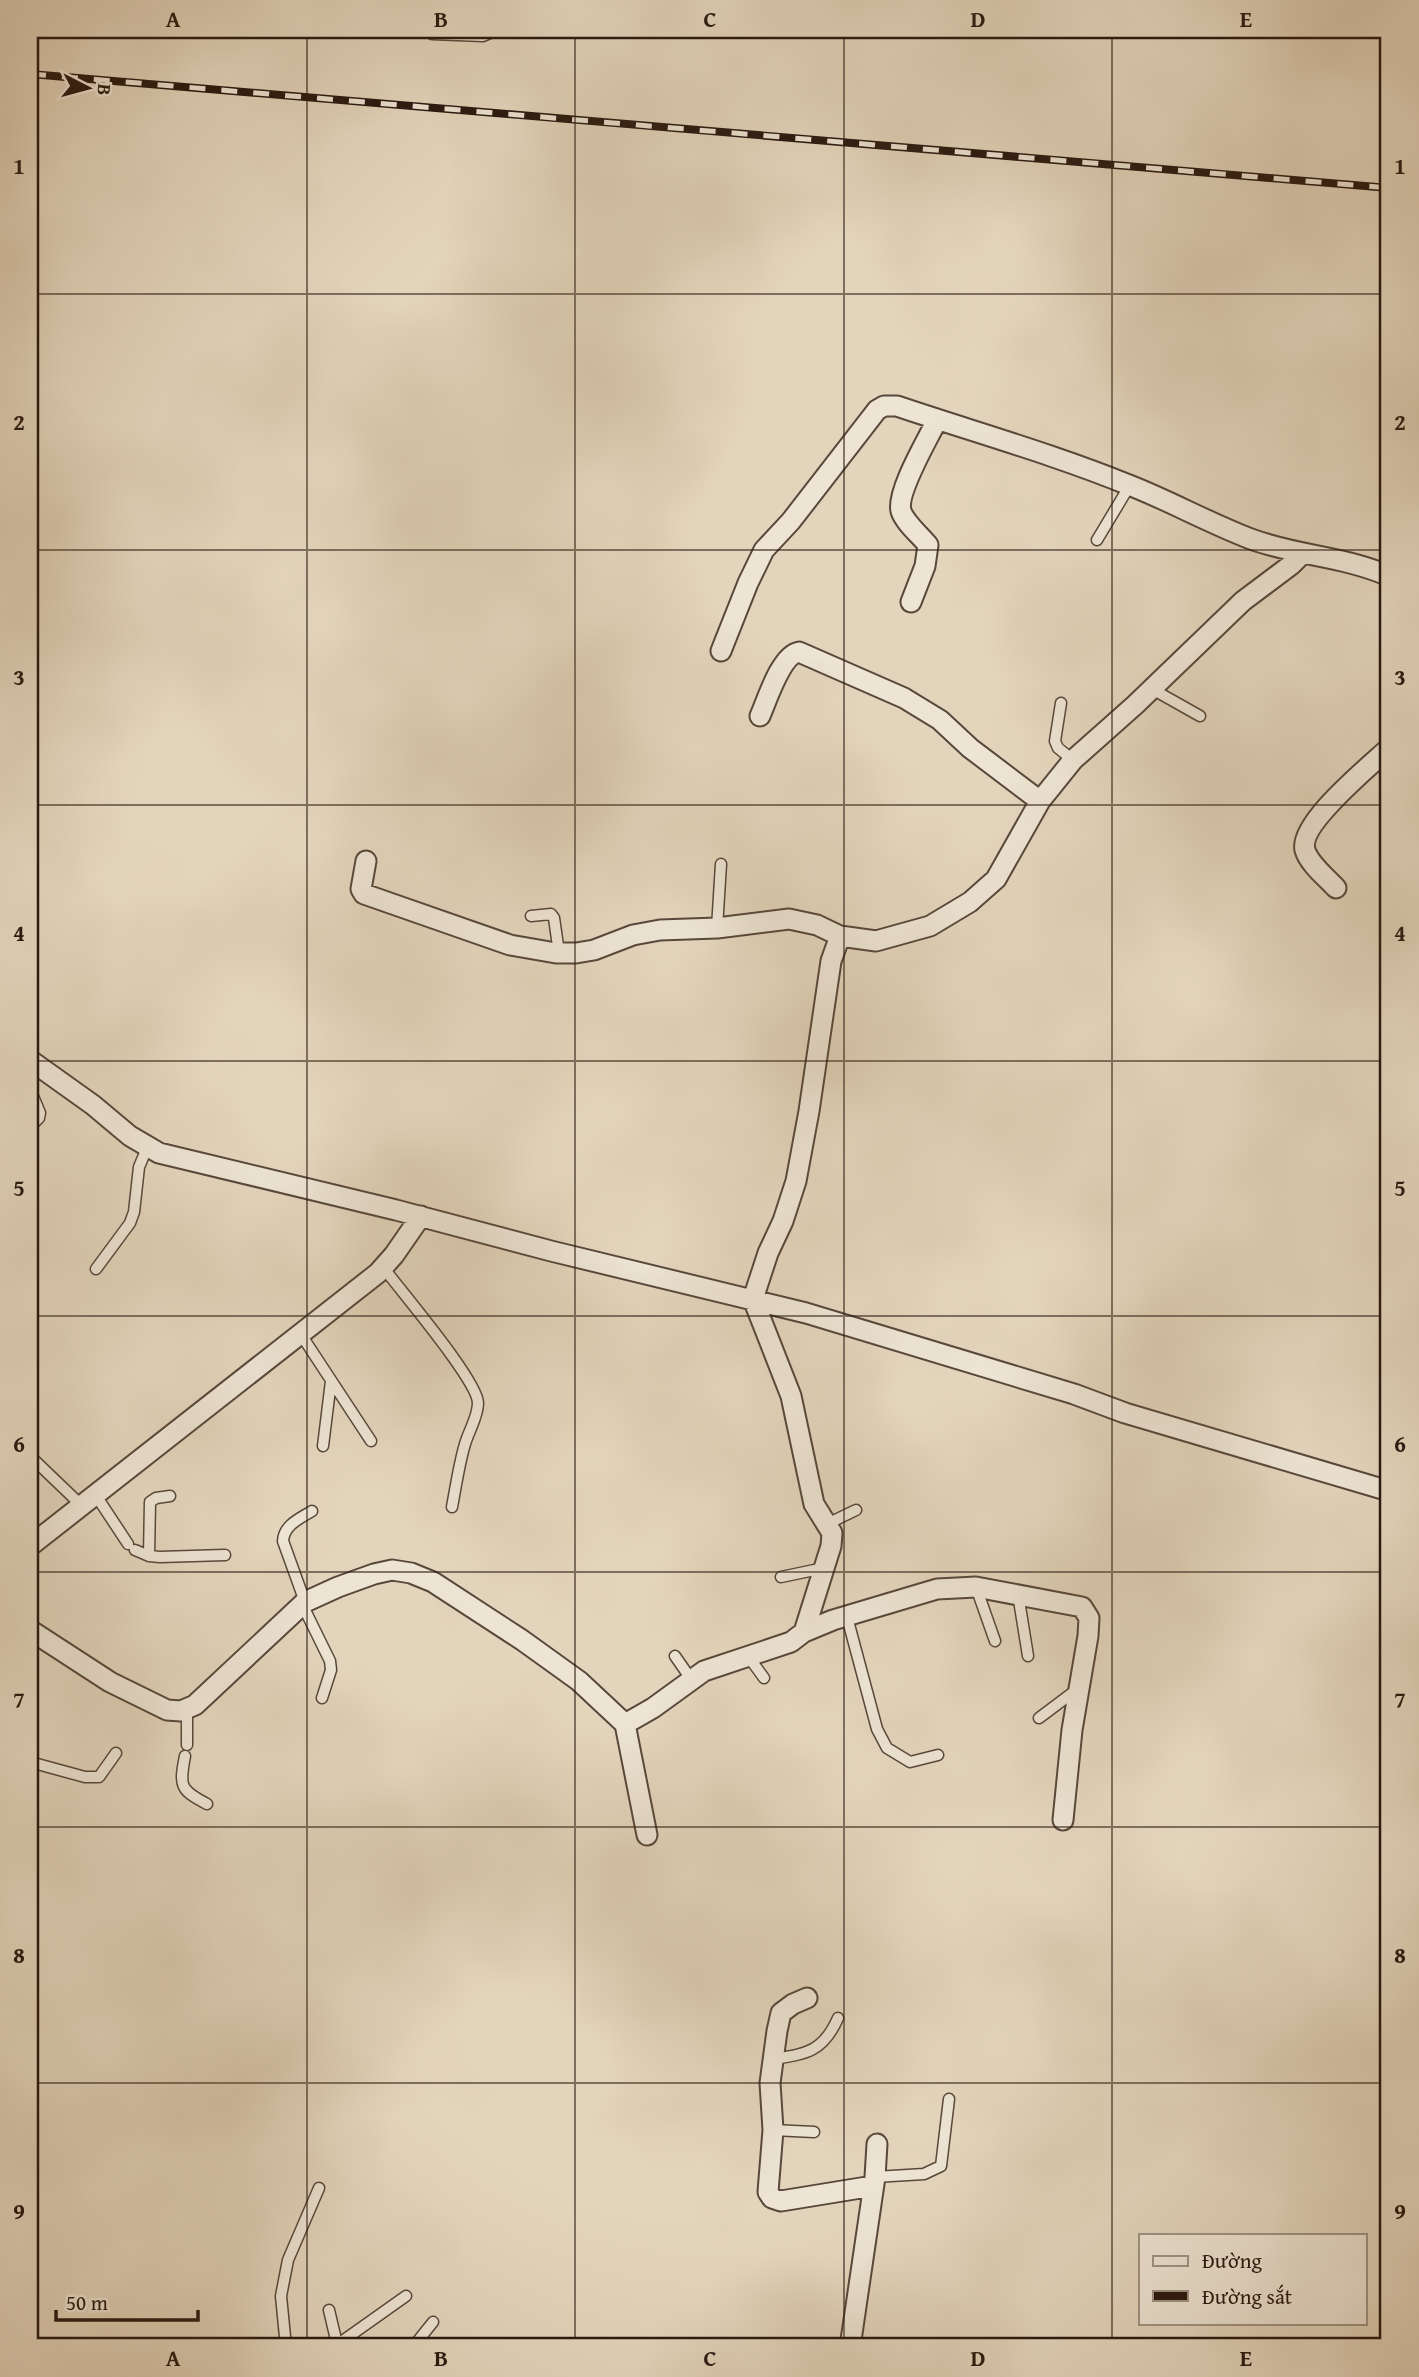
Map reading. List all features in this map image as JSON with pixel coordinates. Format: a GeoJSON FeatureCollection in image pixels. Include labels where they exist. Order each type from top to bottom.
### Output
{"type":"FeatureCollection","features":[{"type":"Feature","properties":{"kind":"street"},"geometry":{"type":"LineString","coordinates":[[721,652],[764,550],[799,511],[877,410],[884,406],[897,406],[1070,463],[1130,485],[1252,539],[1301,554],[1363,565],[1389,576]]}},
{"type":"Feature","properties":{"kind":"street"},"geometry":{"type":"LineString","coordinates":[[911,602],[925,566],[928,545],[902,514],[900,506],[903,491],[937,420]]}},
{"type":"Feature","properties":{"kind":"street"},"geometry":{"type":"LineString","coordinates":[[366,861],[360,889],[364,894],[510,945],[559,953],[594,950],[634,935],[660,930],[718,928],[789,919],[817,925],[840,936],[876,941],[930,926],[970,902],[996,879],[1040,801],[1073,760],[1152,689],[1243,601],[1291,565],[1301,554]]}},
{"type":"Feature","properties":{"kind":"street"},"geometry":{"type":"LineString","coordinates":[[760,716],[785,660],[793,653],[799,652],[904,698],[940,720],[970,748],[1040,801]]}},
{"type":"Feature","properties":{"kind":"street"},"geometry":{"type":"LineString","coordinates":[[1336,888],[1308,856],[1304,848],[1305,836],[1325,807],[1389,748]]}},
{"type":"Feature","properties":{"kind":"street"},"geometry":{"type":"LineString","coordinates":[[804,1632],[831,1546],[832,1533],[814,1504],[791,1395],[753,1299],[796,1181],[831,961],[840,936]]}},
{"type":"Feature","properties":{"kind":"street"},"geometry":{"type":"LineString","coordinates":[[30,1059],[147,1147],[190,1161],[753,1299],[965,1360],[1150,1421],[1389,1491]]}},
{"type":"Feature","properties":{"kind":"street"},"geometry":{"type":"LineString","coordinates":[[30,1546],[383,1268],[421,1216]]}},
{"type":"Feature","properties":{"kind":"street"},"geometry":{"type":"LineString","coordinates":[[30,1630],[110,1682],[167,1710],[181,1711],[195,1705],[304,1603],[374,1574],[391,1570],[411,1573],[433,1582],[522,1640],[579,1681],[625,1724],[647,1835]]}},
{"type":"Feature","properties":{"kind":"street"},"geometry":{"type":"LineString","coordinates":[[625,1724],[653,1708],[704,1671],[791,1642],[804,1632],[833,1620],[937,1589],[976,1587],[1082,1607],[1089,1618],[1088,1636],[1072,1730],[1063,1820]]}},
{"type":"Feature","properties":{"kind":"street"},"geometry":{"type":"LineString","coordinates":[[807,1998],[781,2013],[770,2083],[773,2130],[768,2192],[772,2198],[780,2201],[874,2181]]}},
{"type":"Feature","properties":{"kind":"street"},"geometry":{"type":"LineString","coordinates":[[850,2347],[877,2144]]}},
{"type":"Feature","properties":{"kind":"lane"},"geometry":{"type":"LineString","coordinates":[[432,34],[483,36],[497,30]]}},
{"type":"Feature","properties":{"kind":"lane"},"geometry":{"type":"LineString","coordinates":[[1097,541],[1130,485]]}},
{"type":"Feature","properties":{"kind":"lane"},"geometry":{"type":"LineString","coordinates":[[1152,689],[1200,716]]}},
{"type":"Feature","properties":{"kind":"lane"},"geometry":{"type":"LineString","coordinates":[[1061,702],[1055,741],[1058,748],[1073,760]]}},
{"type":"Feature","properties":{"kind":"lane"},"geometry":{"type":"LineString","coordinates":[[718,928],[721,864]]}},
{"type":"Feature","properties":{"kind":"lane"},"geometry":{"type":"LineString","coordinates":[[531,916],[551,914],[554,918],[559,953]]}},
{"type":"Feature","properties":{"kind":"lane"},"geometry":{"type":"LineString","coordinates":[[30,1089],[40,1113],[30,1127]]}},
{"type":"Feature","properties":{"kind":"lane"},"geometry":{"type":"LineString","coordinates":[[96,1269],[130,1223],[134,1212],[139,1167],[147,1147]]}},
{"type":"Feature","properties":{"kind":"lane"},"geometry":{"type":"LineString","coordinates":[[383,1268],[460,1367],[478,1401],[463,1452],[452,1507]]}},
{"type":"Feature","properties":{"kind":"lane"},"geometry":{"type":"LineString","coordinates":[[300,1333],[371,1441]]}},
{"type":"Feature","properties":{"kind":"lane"},"geometry":{"type":"LineString","coordinates":[[323,1447],[331,1380]]}},
{"type":"Feature","properties":{"kind":"lane"},"geometry":{"type":"LineString","coordinates":[[30,1456],[88,1499],[132,1547],[149,1556],[226,1555]]}},
{"type":"Feature","properties":{"kind":"lane"},"geometry":{"type":"LineString","coordinates":[[149,1556],[150,1502],[156,1498],[170,1496]]}},
{"type":"Feature","properties":{"kind":"lane"},"geometry":{"type":"LineString","coordinates":[[827,1524],[856,1510]]}},
{"type":"Feature","properties":{"kind":"lane"},"geometry":{"type":"LineString","coordinates":[[312,1511],[286,1527],[283,1541],[304,1603],[330,1661],[331,1670],[322,1698]]}},
{"type":"Feature","properties":{"kind":"lane"},"geometry":{"type":"LineString","coordinates":[[781,1577],[824,1567]]}},
{"type":"Feature","properties":{"kind":"lane"},"geometry":{"type":"LineString","coordinates":[[976,1587],[995,1641]]}},
{"type":"Feature","properties":{"kind":"lane"},"geometry":{"type":"LineString","coordinates":[[1018,1594],[1028,1656]]}},
{"type":"Feature","properties":{"kind":"lane"},"geometry":{"type":"LineString","coordinates":[[847,1617],[877,1729],[887,1748],[910,1762],[938,1755]]}},
{"type":"Feature","properties":{"kind":"lane"},"geometry":{"type":"LineString","coordinates":[[747,1655],[764,1678]]}},
{"type":"Feature","properties":{"kind":"lane"},"geometry":{"type":"LineString","coordinates":[[675,1656],[691,1679]]}},
{"type":"Feature","properties":{"kind":"lane"},"geometry":{"type":"LineString","coordinates":[[1039,1718],[1079,1687]]}},
{"type":"Feature","properties":{"kind":"lane"},"geometry":{"type":"LineString","coordinates":[[187,1708],[182,1788],[207,1804]]}},
{"type":"Feature","properties":{"kind":"lane"},"geometry":{"type":"LineString","coordinates":[[30,1762],[85,1777],[99,1777],[116,1753]]}},
{"type":"Feature","properties":{"kind":"lane"},"geometry":{"type":"LineString","coordinates":[[773,2059],[806,2054],[818,2047],[831,2032],[838,2018]]}},
{"type":"Feature","properties":{"kind":"lane"},"geometry":{"type":"LineString","coordinates":[[874,2181],[924,2174],[941,2166],[949,2099]]}},
{"type":"Feature","properties":{"kind":"lane"},"geometry":{"type":"LineString","coordinates":[[773,2130],[814,2132]]}},
{"type":"Feature","properties":{"kind":"lane"},"geometry":{"type":"LineString","coordinates":[[286,2347],[281,2297],[288,2260],[319,2188]]}},
{"type":"Feature","properties":{"kind":"lane"},"geometry":{"type":"LineString","coordinates":[[329,2310],[336,2346],[406,2296]]}},
{"type":"Feature","properties":{"kind":"lane"},"geometry":{"type":"LineString","coordinates":[[413,2347],[433,2322]]}},
{"type":"Feature","properties":{"kind":"railway"},"geometry":{"type":"LineString","coordinates":[[30,74],[1389,188]]}}]}
